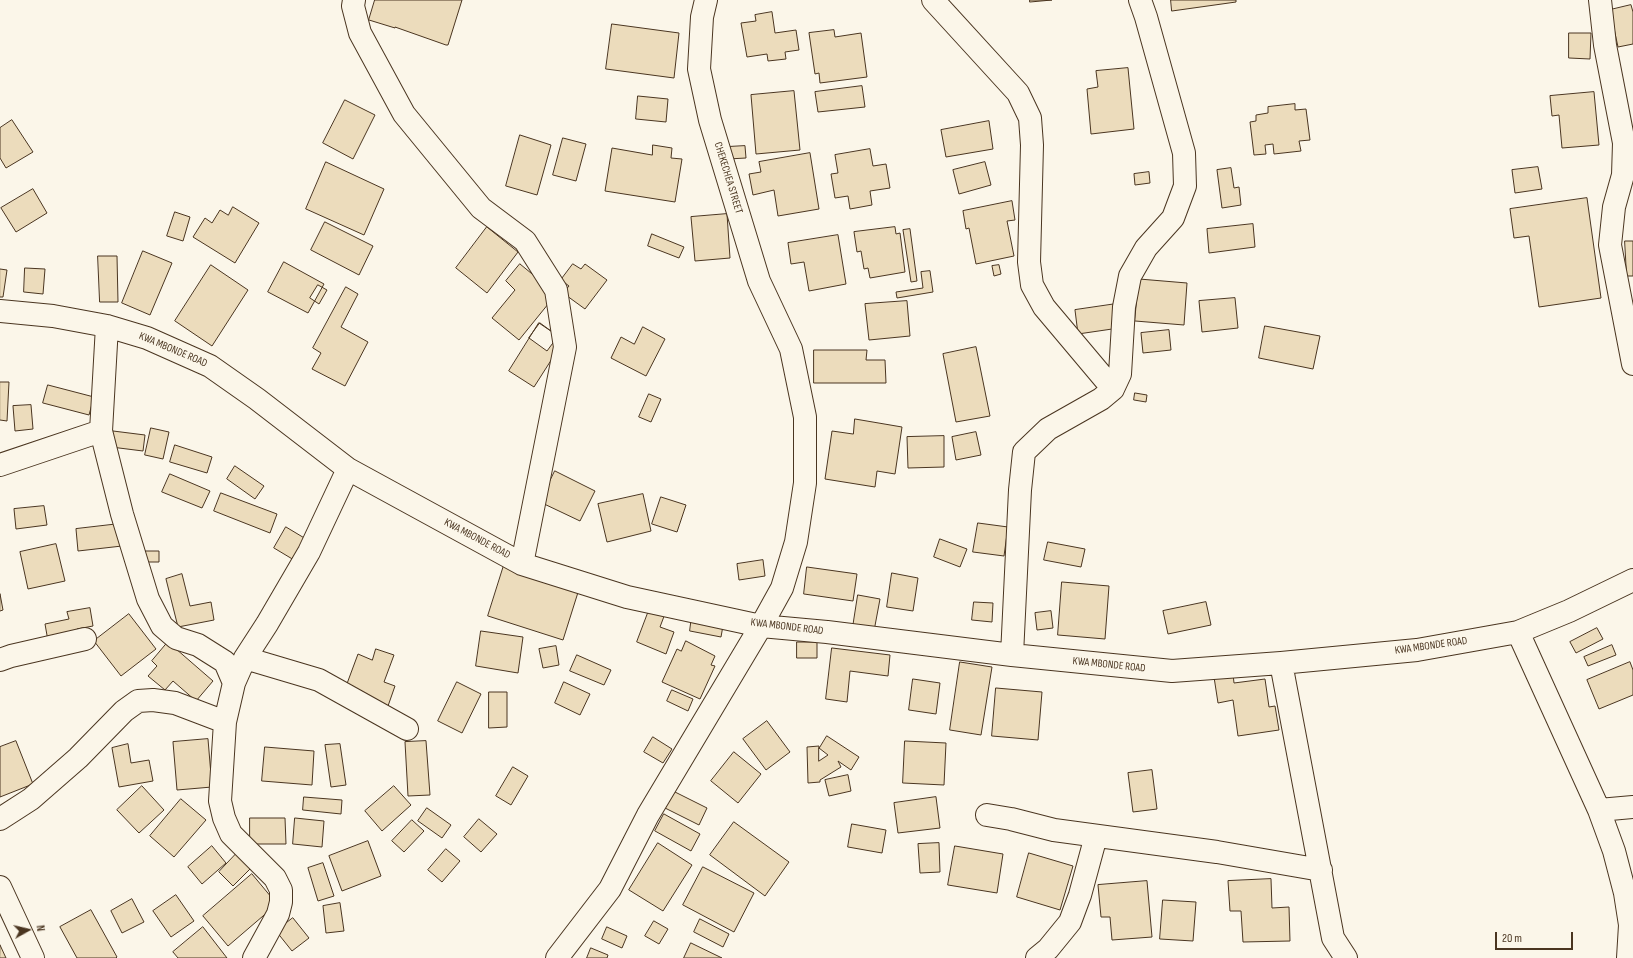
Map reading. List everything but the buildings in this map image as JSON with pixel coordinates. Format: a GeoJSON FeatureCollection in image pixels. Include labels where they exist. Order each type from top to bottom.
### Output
{"type":"FeatureCollection","features":[{"type":"Feature","properties":{"kind":"street"},"geometry":{"type":"LineString","coordinates":[[354,0],[353,6],[360,33],[404,114],[481,208],[525,241],[556,290],[565,346],[522,564]]}},
{"type":"Feature","properties":{"kind":"street","name":"CHEKECHEA STREET"},"geometry":{"type":"LineString","coordinates":[[557,958],[610,889],[648,815],[762,626],[782,588],[794,548],[805,483],[805,416],[791,349],[759,281],[710,120],[699,68],[702,17],[706,0]]}},
{"type":"Feature","properties":{"kind":"street"},"geometry":{"type":"LineString","coordinates":[[933,0],[1018,92],[1030,118],[1032,145],[1029,262],[1032,285],[1044,307],[1113,389]]}},
{"type":"Feature","properties":{"kind":"street"},"geometry":{"type":"LineString","coordinates":[[1012,655],[1020,490],[1024,452],[1048,429],[1101,399],[1113,389],[1120,374],[1124,307],[1130,276],[1146,248],[1173,218],[1185,186],[1184,153],[1146,16],[1140,0]]}},
{"type":"Feature","properties":{"kind":"street"},"geometry":{"type":"LineString","coordinates":[[1600,0],[1604,45],[1624,143],[1623,175],[1614,208],[1610,245],[1633,364]]}},
{"type":"Feature","properties":{"kind":"street","name":"KWA MBONDE ROAD"},"geometry":{"type":"LineString","coordinates":[[0,311],[53,316],[107,326],[146,338],[210,366],[257,399],[348,470],[522,564],[627,597],[762,626],[827,632],[1012,655],[1172,671],[1281,663],[1417,650],[1518,632],[1569,611],[1633,580]]}},
{"type":"Feature","properties":{"kind":"street"},"geometry":{"type":"LineString","coordinates":[[107,326],[101,431],[122,514],[148,600],[162,626],[176,638],[198,645],[225,662],[234,683]]}},
{"type":"Feature","properties":{"kind":"street"},"geometry":{"type":"LineString","coordinates":[[0,465],[101,431]]}},
{"type":"Feature","properties":{"kind":"street"},"geometry":{"type":"LineString","coordinates":[[254,958],[278,914],[281,902],[281,890],[275,878],[231,834],[224,818],[220,801],[225,722],[234,683],[245,658],[310,552],[348,470]]}},
{"type":"Feature","properties":{"kind":"street"},"geometry":{"type":"LineString","coordinates":[[1518,632],[1599,810],[1614,851],[1625,893],[1630,925],[1628,958]]}},
{"type":"Feature","properties":{"kind":"street"},"geometry":{"type":"LineString","coordinates":[[0,660],[11,656],[85,639]]}},
{"type":"Feature","properties":{"kind":"street"},"geometry":{"type":"LineString","coordinates":[[245,658],[319,680],[407,729]]}},
{"type":"Feature","properties":{"kind":"street"},"geometry":{"type":"LineString","coordinates":[[1281,663],[1333,938],[1346,958]]}},
{"type":"Feature","properties":{"kind":"street"},"geometry":{"type":"LineString","coordinates":[[0,819],[31,799],[78,758],[124,711],[138,701],[153,700],[175,703],[225,722]]}},
{"type":"Feature","properties":{"kind":"street"},"geometry":{"type":"LineString","coordinates":[[1599,810],[1633,807]]}},
{"type":"Feature","properties":{"kind":"street"},"geometry":{"type":"LineString","coordinates":[[987,815],[1054,830],[1217,852],[1321,870]]}},
{"type":"Feature","properties":{"kind":"street"},"geometry":{"type":"LineString","coordinates":[[1037,958],[1048,949],[1070,922],[1080,895],[1096,836]]}},
{"type":"Feature","properties":{"kind":"street"},"geometry":{"type":"LineString","coordinates":[[0,887],[32,958]]}}]}
